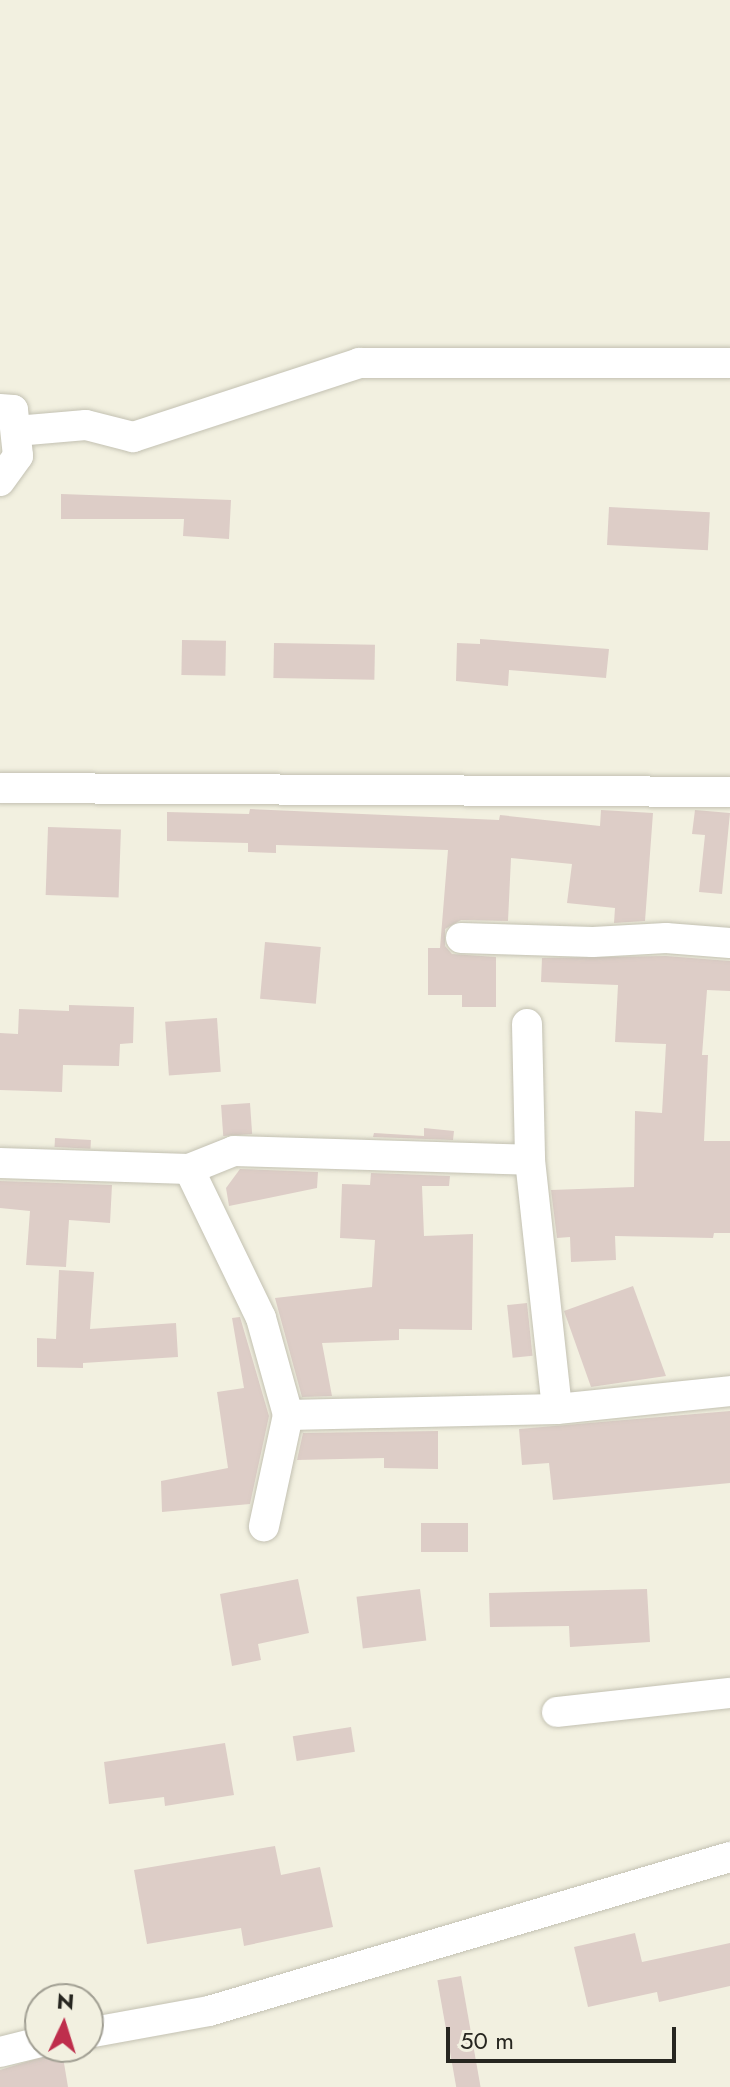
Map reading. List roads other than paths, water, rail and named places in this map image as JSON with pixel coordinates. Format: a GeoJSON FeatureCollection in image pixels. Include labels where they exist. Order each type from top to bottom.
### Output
{"type":"FeatureCollection","features":[{"type":"Feature","properties":{"kind":"street"},"geometry":{"type":"LineString","coordinates":[[0,481],[18,456],[8,420],[86,425],[133,437],[359,363],[730,363]]}},
{"type":"Feature","properties":{"kind":"street"},"geometry":{"type":"LineString","coordinates":[[0,788],[730,792]]}},
{"type":"Feature","properties":{"kind":"street"},"geometry":{"type":"LineString","coordinates":[[461,938],[666,938],[730,943]]}},
{"type":"Feature","properties":{"kind":"street"},"geometry":{"type":"LineString","coordinates":[[527,1024],[530,1160],[557,1409]]}},
{"type":"Feature","properties":{"kind":"street"},"geometry":{"type":"LineString","coordinates":[[0,1163],[189,1169],[234,1151],[530,1160]]}},
{"type":"Feature","properties":{"kind":"street"},"geometry":{"type":"LineString","coordinates":[[189,1169],[261,1318],[288,1415],[264,1526]]}},
{"type":"Feature","properties":{"kind":"street"},"geometry":{"type":"LineString","coordinates":[[288,1415],[557,1409],[730,1391]]}},
{"type":"Feature","properties":{"kind":"street"},"geometry":{"type":"LineString","coordinates":[[557,1712],[730,1693]]}},
{"type":"Feature","properties":{"kind":"street"},"geometry":{"type":"LineString","coordinates":[[104,2030],[209,2011],[730,1857]]}},
{"type":"Feature","properties":{"kind":"street"},"geometry":{"type":"LineString","coordinates":[[0,2052],[24,2046]]}}]}
